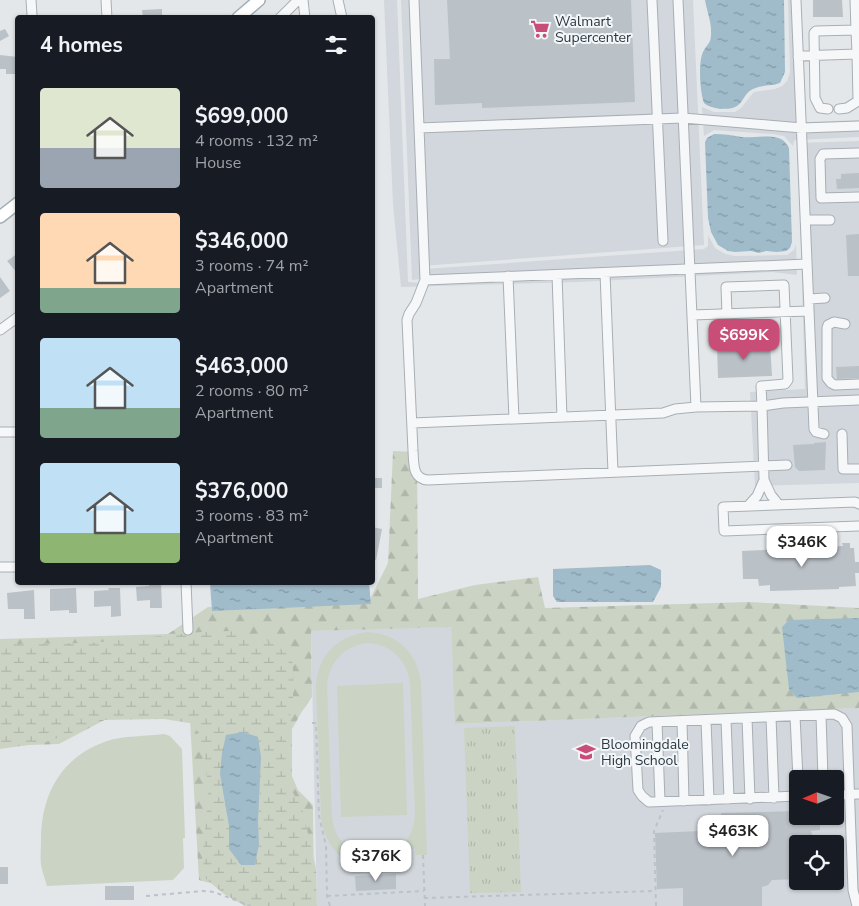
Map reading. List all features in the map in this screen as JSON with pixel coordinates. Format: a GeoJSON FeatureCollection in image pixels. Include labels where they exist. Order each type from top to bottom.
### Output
{"type":"FeatureCollection","features":[{"type":"Feature","properties":{"kind":"main road"},"geometry":{"type":"LineString","coordinates":[[242,15],[259,0]]}},
{"type":"Feature","properties":{"kind":"main road"},"geometry":{"type":"LineString","coordinates":[[0,217],[15,205]]}},
{"type":"Feature","properties":{"kind":"street"},"geometry":{"type":"LineString","coordinates":[[31,0],[32,15]]}},
{"type":"Feature","properties":{"kind":"street"},"geometry":{"type":"LineString","coordinates":[[106,0],[107,15]]}},
{"type":"Feature","properties":{"kind":"street"},"geometry":{"type":"LineString","coordinates":[[283,15],[298,0]]}},
{"type":"Feature","properties":{"kind":"street"},"geometry":{"type":"LineString","coordinates":[[303,0],[305,15]]}},
{"type":"Feature","properties":{"kind":"street"},"geometry":{"type":"LineString","coordinates":[[338,0],[341,15]]}},
{"type":"Feature","properties":{"kind":"street"},"geometry":{"type":"LineString","coordinates":[[414,0],[425,280],[421,287],[419,298],[409,314],[408,320],[414,471],[422,479],[787,465]]}},
{"type":"Feature","properties":{"kind":"street"},"geometry":{"type":"LineString","coordinates":[[652,0],[663,241]]}},
{"type":"Feature","properties":{"kind":"street"},"geometry":{"type":"LineString","coordinates":[[678,0],[696,407]]}},
{"type":"Feature","properties":{"kind":"street"},"geometry":{"type":"LineString","coordinates":[[796,0],[814,429],[816,432],[824,434]]}},
{"type":"Feature","properties":{"kind":"street"},"geometry":{"type":"LineString","coordinates":[[839,109],[847,108],[858,101],[855,0]]}},
{"type":"Feature","properties":{"kind":"street"},"geometry":{"type":"LineString","coordinates":[[828,109],[820,108],[816,98],[814,33],[816,31],[856,30]]}},
{"type":"Feature","properties":{"kind":"street"},"geometry":{"type":"LineString","coordinates":[[798,56],[857,54]]}},
{"type":"Feature","properties":{"kind":"street"},"geometry":{"type":"LineString","coordinates":[[419,128],[658,118],[683,118],[802,128],[859,126]]}},
{"type":"Feature","properties":{"kind":"street"},"geometry":{"type":"LineString","coordinates":[[859,153],[822,154],[820,159],[821,198],[859,196]]}},
{"type":"Feature","properties":{"kind":"street"},"geometry":{"type":"LineString","coordinates":[[806,220],[830,220]]}},
{"type":"Feature","properties":{"kind":"street"},"geometry":{"type":"LineString","coordinates":[[425,280],[807,264]]}},
{"type":"Feature","properties":{"kind":"street"},"geometry":{"type":"LineString","coordinates":[[605,272],[613,472]]}},
{"type":"Feature","properties":{"kind":"street"},"geometry":{"type":"LineString","coordinates":[[557,275],[562,416]]}},
{"type":"Feature","properties":{"kind":"street"},"geometry":{"type":"LineString","coordinates":[[508,276],[514,419]]}},
{"type":"Feature","properties":{"kind":"street"},"geometry":{"type":"LineString","coordinates":[[726,314],[726,287],[784,285],[788,380],[785,384],[761,386],[764,480],[771,495],[779,505]]}},
{"type":"Feature","properties":{"kind":"street"},"geometry":{"type":"LineString","coordinates":[[809,299],[824,298]]}},
{"type":"Feature","properties":{"kind":"street"},"geometry":{"type":"LineString","coordinates":[[692,315],[809,311]]}},
{"type":"Feature","properties":{"kind":"street"},"geometry":{"type":"LineString","coordinates":[[0,330],[15,319]]}},
{"type":"Feature","properties":{"kind":"street"},"geometry":{"type":"LineString","coordinates":[[844,324],[834,322],[828,325],[827,328],[827,378],[831,383],[835,384],[859,384]]}},
{"type":"Feature","properties":{"kind":"street"},"geometry":{"type":"LineString","coordinates":[[412,423],[663,413],[675,409],[696,407],[762,406],[783,403],[859,400]]}},
{"type":"Feature","properties":{"kind":"street"},"geometry":{"type":"LineString","coordinates":[[0,432],[15,432]]}},
{"type":"Feature","properties":{"kind":"street"},"geometry":{"type":"LineString","coordinates":[[842,434],[843,469],[859,469]]}},
{"type":"Feature","properties":{"kind":"street"},"geometry":{"type":"LineString","coordinates":[[748,506],[757,496],[764,480]]}},
{"type":"Feature","properties":{"kind":"street"},"geometry":{"type":"LineString","coordinates":[[859,504],[855,502],[723,507],[724,531],[859,526]]}},
{"type":"Feature","properties":{"kind":"street"},"geometry":{"type":"LineString","coordinates":[[0,567],[15,567]]}},
{"type":"Feature","properties":{"kind":"street"},"geometry":{"type":"LineString","coordinates":[[186,585],[188,630]]}},
{"type":"Feature","properties":{"kind":"street"},"geometry":{"type":"LineString","coordinates":[[789,797],[649,802],[638,790],[636,736],[641,726],[649,722],[834,714],[842,718],[847,726],[853,890],[857,906]]}},
{"type":"Feature","properties":{"kind":"street"},"geometry":{"type":"LineString","coordinates":[[821,715],[823,770]]}},
{"type":"Feature","properties":{"kind":"street"},"geometry":{"type":"LineString","coordinates":[[795,716],[798,770]]}},
{"type":"Feature","properties":{"kind":"street"},"geometry":{"type":"LineString","coordinates":[[771,717],[774,798]]}},
{"type":"Feature","properties":{"kind":"street"},"geometry":{"type":"LineString","coordinates":[[747,718],[750,799]]}},
{"type":"Feature","properties":{"kind":"street"},"geometry":{"type":"LineString","coordinates":[[726,719],[730,800]]}},
{"type":"Feature","properties":{"kind":"street"},"geometry":{"type":"LineString","coordinates":[[706,720],[709,800]]}},
{"type":"Feature","properties":{"kind":"street"},"geometry":{"type":"LineString","coordinates":[[682,721],[684,801]]}},
{"type":"Feature","properties":{"kind":"street"},"geometry":{"type":"LineString","coordinates":[[657,722],[663,801]]}},
{"type":"Feature","properties":{"kind":"street"},"geometry":{"type":"LineString","coordinates":[[844,794],[859,794]]}},
{"type":"Feature","properties":{"kind":"path"},"geometry":{"type":"LineString","coordinates":[[312,723],[316,723],[319,816],[326,846],[327,896],[330,906]]}},
{"type":"Feature","properties":{"kind":"path"},"geometry":{"type":"LineString","coordinates":[[656,906],[654,831],[663,801]]}},
{"type":"Feature","properties":{"kind":"path"},"geometry":{"type":"LineString","coordinates":[[423,855],[425,906]]}},
{"type":"Feature","properties":{"kind":"path"},"geometry":{"type":"LineString","coordinates":[[146,896],[203,891],[214,892],[251,906]]}},
{"type":"Feature","properties":{"kind":"path"},"geometry":{"type":"LineString","coordinates":[[327,896],[424,891]]}},
{"type":"Feature","properties":{"kind":"path"},"geometry":{"type":"LineString","coordinates":[[424,898],[656,891]]}},
{"type":"Feature","properties":{"kind":"shaded area"},"geometry":{"type":"Polygon","coordinates":[[[384,0],[397,0],[408,282],[421,283],[425,269],[704,249],[708,246],[708,235],[715,248],[725,254],[735,256],[787,255],[794,250],[796,244],[797,275],[772,272],[578,282],[401,287],[393,204],[384,0]]]}},
{"type":"Feature","properties":{"kind":"shaded area"},"geometry":{"type":"Polygon","coordinates":[[[401,0],[693,0],[704,245],[421,266],[421,279],[412,280],[401,0]]]}},
{"type":"Feature","properties":{"kind":"shaded area"},"geometry":{"type":"Polygon","coordinates":[[[788,0],[798,0],[804,122],[859,120],[859,137],[796,140],[793,146],[784,136],[773,134],[714,130],[704,136],[702,107],[714,112],[735,112],[741,108],[754,92],[775,89],[787,81],[790,72],[788,0]]]}},
{"type":"Feature","properties":{"kind":"shaded area"},"geometry":{"type":"Polygon","coordinates":[[[859,141],[859,483],[755,486],[750,392],[805,389],[798,143],[859,141]]]}},
{"type":"Feature","properties":{"kind":"shaded area","name":"Bloomingdale High School"},"geometry":{"type":"Polygon","coordinates":[[[451,626],[456,724],[859,708],[859,906],[317,906],[311,631],[451,626]]]}},
{"type":"Feature","properties":{"kind":"green space"},"geometry":{"type":"Polygon","coordinates":[[[393,451],[417,452],[418,599],[475,585],[538,577],[545,608],[749,602],[859,608],[859,708],[455,724],[451,627],[311,631],[312,697],[292,729],[292,776],[298,790],[313,805],[314,906],[231,889],[199,880],[190,720],[114,715],[59,744],[0,746],[0,639],[168,634],[208,607],[369,601],[388,563],[393,451]]]}},
{"type":"Feature","properties":{"kind":"green space"},"geometry":{"type":"Polygon","coordinates":[[[230,631],[269,641],[292,656],[294,690],[285,750],[286,781],[302,808],[316,868],[317,906],[245,906],[224,894],[206,879],[202,857],[208,797],[206,762],[195,724],[164,719],[100,720],[43,743],[0,749],[0,644],[90,643],[230,631]],[[223,789],[229,826],[259,844],[258,822],[260,793],[223,789]]]}},
{"type":"Feature","properties":{"kind":"green space"},"geometry":{"type":"Polygon","coordinates":[[[378,633],[388,636],[404,647],[416,663],[421,683],[427,855],[416,855],[415,847],[402,859],[387,866],[372,869],[358,866],[345,859],[334,849],[325,835],[321,817],[317,676],[320,666],[331,649],[338,643],[356,634],[378,633]],[[367,643],[359,645],[351,648],[339,657],[328,677],[327,686],[332,817],[337,835],[347,847],[360,855],[375,857],[389,854],[402,845],[411,832],[415,814],[410,683],[401,660],[390,650],[376,644],[367,643]]]}},
{"type":"Feature","properties":{"kind":"green space"},"geometry":{"type":"Polygon","coordinates":[[[403,683],[407,815],[341,817],[337,686],[403,683]]]}},
{"type":"Feature","properties":{"kind":"green space"},"geometry":{"type":"Polygon","coordinates":[[[515,726],[521,892],[470,893],[464,728],[515,726]]]}},
{"type":"Feature","properties":{"kind":"green space"},"geometry":{"type":"Polygon","coordinates":[[[164,734],[170,736],[182,749],[185,838],[183,838],[184,868],[173,880],[47,886],[41,861],[42,824],[50,793],[66,767],[91,748],[107,741],[127,737],[164,734]]]}},
{"type":"Feature","properties":{"kind":"water"},"geometry":{"type":"Polygon","coordinates":[[[705,0],[784,0],[785,72],[780,83],[750,90],[734,108],[715,108],[704,103],[700,63],[703,52],[710,40],[711,31],[705,0]]]}},
{"type":"Feature","properties":{"kind":"water"},"geometry":{"type":"Polygon","coordinates":[[[714,134],[741,137],[766,136],[781,139],[789,148],[792,242],[790,248],[786,251],[735,252],[728,251],[718,245],[711,232],[708,218],[705,142],[707,138],[714,134]]]}},
{"type":"Feature","properties":{"kind":"water"},"geometry":{"type":"Polygon","coordinates":[[[650,565],[661,570],[661,587],[653,602],[557,602],[553,596],[553,569],[650,565]]]}},
{"type":"Feature","properties":{"kind":"water"},"geometry":{"type":"Polygon","coordinates":[[[210,585],[369,585],[371,604],[212,611],[210,585]]]}},
{"type":"Feature","properties":{"kind":"water"},"geometry":{"type":"Polygon","coordinates":[[[859,618],[859,692],[797,698],[789,689],[782,627],[789,620],[859,618]]]}},
{"type":"Feature","properties":{"kind":"water"},"geometry":{"type":"Polygon","coordinates":[[[243,732],[258,737],[261,757],[258,822],[259,844],[255,865],[241,865],[229,849],[229,826],[220,774],[226,735],[243,732]]]}},
{"type":"Feature","properties":{"kind":"building","name":"Walmart Supercenter"},"geometry":{"type":"Polygon","coordinates":[[[447,0],[631,0],[635,102],[482,108],[482,103],[435,105],[434,59],[450,59],[447,0]]]}},
{"type":"Feature","properties":{"kind":"building"},"geometry":{"type":"Polygon","coordinates":[[[813,0],[842,0],[843,17],[813,17],[813,0]]]}},
{"type":"Feature","properties":{"kind":"building"},"geometry":{"type":"Polygon","coordinates":[[[162,9],[162,15],[143,15],[142,10],[162,9]]]}},
{"type":"Feature","properties":{"kind":"building"},"geometry":{"type":"Polygon","coordinates":[[[5,29],[9,36],[0,41],[0,31],[5,29]]]}},
{"type":"Feature","properties":{"kind":"building"},"geometry":{"type":"Polygon","coordinates":[[[0,55],[15,57],[15,74],[6,74],[6,69],[0,69],[0,55]]]}},
{"type":"Feature","properties":{"kind":"building"},"geometry":{"type":"Polygon","coordinates":[[[859,173],[859,188],[837,189],[836,179],[841,179],[841,174],[859,173]]]}},
{"type":"Feature","properties":{"kind":"building"},"geometry":{"type":"Polygon","coordinates":[[[859,234],[859,276],[848,276],[846,235],[859,234]]]}},
{"type":"Feature","properties":{"kind":"building"},"geometry":{"type":"Polygon","coordinates":[[[15,255],[15,270],[7,261],[15,255]]]}},
{"type":"Feature","properties":{"kind":"building"},"geometry":{"type":"Polygon","coordinates":[[[0,277],[10,291],[0,298],[0,277]]]}},
{"type":"Feature","properties":{"kind":"building"},"geometry":{"type":"Polygon","coordinates":[[[770,344],[772,376],[718,378],[717,347],[770,344]]]}},
{"type":"Feature","properties":{"kind":"building"},"geometry":{"type":"Polygon","coordinates":[[[859,366],[859,378],[837,379],[836,367],[859,366]]]}},
{"type":"Feature","properties":{"kind":"building"},"geometry":{"type":"Polygon","coordinates":[[[826,442],[825,470],[799,471],[795,467],[793,445],[826,442]]]}},
{"type":"Feature","properties":{"kind":"building"},"geometry":{"type":"Polygon","coordinates":[[[375,478],[382,478],[382,488],[375,488],[375,478]]]}},
{"type":"Feature","properties":{"kind":"building"},"geometry":{"type":"Polygon","coordinates":[[[375,528],[382,529],[375,560],[375,528]]]}},
{"type":"Feature","properties":{"kind":"building"},"geometry":{"type":"Polygon","coordinates":[[[842,543],[850,543],[850,548],[854,548],[855,562],[859,562],[859,573],[855,573],[856,586],[839,587],[839,589],[770,591],[770,585],[759,586],[758,579],[743,579],[742,551],[843,546],[842,543]]]}},
{"type":"Feature","properties":{"kind":"building"},"geometry":{"type":"Polygon","coordinates":[[[161,585],[162,608],[150,608],[150,600],[137,601],[136,587],[161,585]]]}},
{"type":"Feature","properties":{"kind":"building"},"geometry":{"type":"Polygon","coordinates":[[[76,588],[77,613],[69,613],[69,610],[50,611],[50,589],[76,588]]]}},
{"type":"Feature","properties":{"kind":"building"},"geometry":{"type":"Polygon","coordinates":[[[108,588],[120,588],[121,616],[111,617],[111,606],[94,607],[94,591],[109,590],[108,588]]]}},
{"type":"Feature","properties":{"kind":"building"},"geometry":{"type":"Polygon","coordinates":[[[34,590],[35,619],[24,619],[24,609],[8,609],[7,593],[34,590]]]}},
{"type":"Feature","properties":{"kind":"building"},"geometry":{"type":"Polygon","coordinates":[[[789,811],[789,825],[820,825],[820,830],[811,831],[812,835],[789,835],[789,879],[772,880],[768,885],[762,887],[762,906],[683,906],[683,888],[657,889],[655,833],[722,830],[721,813],[789,811]]]}},
{"type":"Feature","properties":{"kind":"building"},"geometry":{"type":"Polygon","coordinates":[[[0,867],[8,867],[8,884],[0,884],[0,867]]]}},
{"type":"Feature","properties":{"kind":"building"},"geometry":{"type":"Polygon","coordinates":[[[396,874],[396,889],[356,891],[355,876],[396,874]]]}},
{"type":"Feature","properties":{"kind":"building"},"geometry":{"type":"Polygon","coordinates":[[[105,886],[134,886],[134,900],[105,900],[105,886]]]}},
{"type":"Feature","properties":{"kind":"place","name":"Walmart Supercenter"},"geometry":{"type":"Point","coordinates":[540,29]}},
{"type":"Feature","properties":{"kind":"place","name":"Bloomingdale High School"},"geometry":{"type":"Point","coordinates":[586,752]}}]}
